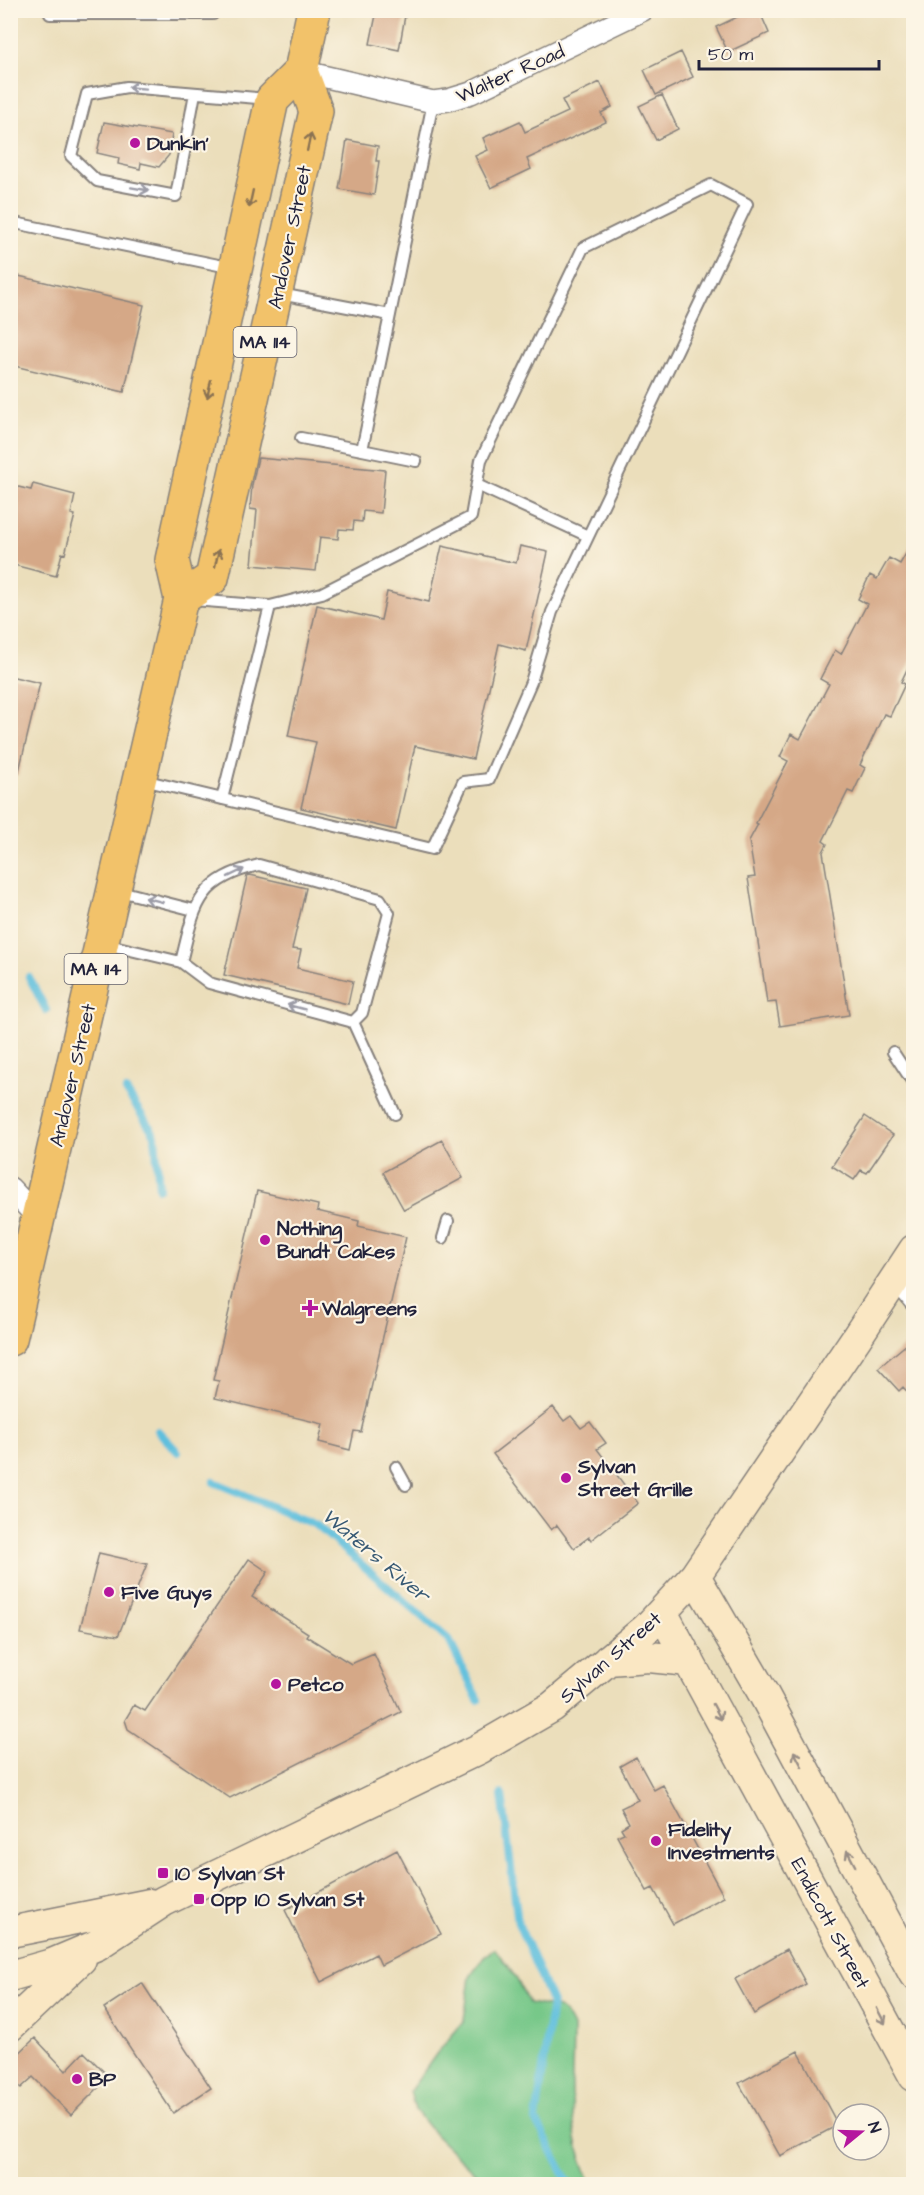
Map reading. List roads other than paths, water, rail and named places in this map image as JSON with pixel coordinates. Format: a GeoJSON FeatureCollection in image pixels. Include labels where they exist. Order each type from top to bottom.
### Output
{"type":"FeatureCollection","features":[{"type":"Feature","properties":{"kind":"highway"},"geometry":{"type":"LineString","coordinates":[[272,100],[301,70],[314,10]]}},
{"type":"Feature","properties":{"kind":"highway","name":"Andover Street"},"geometry":{"type":"LineString","coordinates":[[181,599],[212,578],[316,111],[301,70]]}},
{"type":"Feature","properties":{"kind":"highway","name":"Andover Street"},"geometry":{"type":"LineString","coordinates":[[10,1339],[181,599],[172,560],[272,100]]}},
{"type":"Feature","properties":{"kind":"main road","name":"Sylvan Street"},"geometry":{"type":"LineString","coordinates":[[10,1976],[52,1964],[97,1945],[164,1901],[479,1749],[552,1707],[647,1628],[695,1576],[914,1250]]}},
{"type":"Feature","properties":{"kind":"main road"},"geometry":{"type":"LineString","coordinates":[[695,1576],[763,1693],[914,1974]]}},
{"type":"Feature","properties":{"kind":"main road","name":"Endicott Street"},"geometry":{"type":"LineString","coordinates":[[662,1612],[914,2076]]}},
{"type":"Feature","properties":{"kind":"main road"},"geometry":{"type":"LineString","coordinates":[[608,1660],[649,1657],[689,1661]]}},
{"type":"Feature","properties":{"kind":"main road"},"geometry":{"type":"LineString","coordinates":[[783,1834],[826,1810]]}},
{"type":"Feature","properties":{"kind":"main road","name":"Sylvan Street"},"geometry":{"type":"LineString","coordinates":[[10,1932],[164,1901]]}},
{"type":"Feature","properties":{"kind":"main road"},"geometry":{"type":"LineString","coordinates":[[10,1915],[57,1923]]}},
{"type":"Feature","properties":{"kind":"main road"},"geometry":{"type":"LineString","coordinates":[[10,2026],[97,1945]]}},
{"type":"Feature","properties":{"kind":"street","name":"Walter Road"},"geometry":{"type":"LineString","coordinates":[[301,70],[433,102],[448,100],[471,93],[643,10]]}},
{"type":"Feature","properties":{"kind":"street"},"geometry":{"type":"LineString","coordinates":[[10,1188],[39,1219]]}},
{"type":"Feature","properties":{"kind":"street"},"geometry":{"type":"LineString","coordinates":[[896,1277],[914,1300]]}},
{"type":"Feature","properties":{"kind":"lane"},"geometry":{"type":"LineString","coordinates":[[50,10],[50,14],[213,14],[213,10]]}},
{"type":"Feature","properties":{"kind":"lane"},"geometry":{"type":"LineString","coordinates":[[195,93],[177,196],[97,181],[71,156],[87,94],[127,87],[195,93],[272,100]]}},
{"type":"Feature","properties":{"kind":"lane"},"geometry":{"type":"LineString","coordinates":[[362,450],[433,102]]}},
{"type":"Feature","properties":{"kind":"lane"},"geometry":{"type":"LineString","coordinates":[[139,779],[432,849],[463,782],[489,779],[531,682],[552,612],[747,204],[711,185],[583,248],[481,459],[471,517],[322,593],[270,606],[181,599]]}},
{"type":"Feature","properties":{"kind":"lane"},"geometry":{"type":"LineString","coordinates":[[10,222],[236,268]]}},
{"type":"Feature","properties":{"kind":"lane"},"geometry":{"type":"LineString","coordinates":[[276,293],[390,315]]}},
{"type":"Feature","properties":{"kind":"lane"},"geometry":{"type":"LineString","coordinates":[[301,438],[416,461]]}},
{"type":"Feature","properties":{"kind":"lane"},"geometry":{"type":"LineString","coordinates":[[477,484],[588,536]]}},
{"type":"Feature","properties":{"kind":"lane"},"geometry":{"type":"LineString","coordinates":[[222,799],[270,606]]}},
{"type":"Feature","properties":{"kind":"lane"},"geometry":{"type":"LineString","coordinates":[[181,962],[194,910],[206,889],[242,870],[259,866],[380,899],[389,913],[362,1013],[353,1022]]}},
{"type":"Feature","properties":{"kind":"lane"},"geometry":{"type":"LineString","coordinates":[[114,890],[194,910]]}},
{"type":"Feature","properties":{"kind":"lane"},"geometry":{"type":"LineString","coordinates":[[102,943],[181,962],[209,983],[353,1022]]}},
{"type":"Feature","properties":{"kind":"lane"},"geometry":{"type":"LineString","coordinates":[[353,1022],[395,1114]]}},
{"type":"Feature","properties":{"kind":"lane"},"geometry":{"type":"LineString","coordinates":[[893,1052],[914,1083]]}},
{"type":"Feature","properties":{"kind":"lane"},"geometry":{"type":"LineString","coordinates":[[443,1238],[448,1221]]}},
{"type":"Feature","properties":{"kind":"lane"},"geometry":{"type":"LineString","coordinates":[[396,1467],[406,1485]]}},
{"type":"Feature","properties":{"kind":"waterway","name":"Waters River"},"geometry":{"type":"LineString","coordinates":[[29,977],[46,1010]]}},
{"type":"Feature","properties":{"kind":"waterway","name":"Waters River"},"geometry":{"type":"LineString","coordinates":[[126,1091],[155,1135],[159,1188]]}},
{"type":"Feature","properties":{"kind":"waterway","name":"Waters River"},"geometry":{"type":"LineString","coordinates":[[158,1431],[178,1452]]}},
{"type":"Feature","properties":{"kind":"waterway","name":"Waters River"},"geometry":{"type":"LineString","coordinates":[[214,1482],[316,1525],[449,1640],[478,1700]]}},
{"type":"Feature","properties":{"kind":"waterway","name":"Waters River"},"geometry":{"type":"LineString","coordinates":[[502,1794],[518,1923],[552,2003],[536,2120],[569,2184]]}},
{"type":"Feature","properties":{"kind":"place","name":"Dunkin'"},"geometry":{"type":"Point","coordinates":[135,143]}},
{"type":"Feature","properties":{"kind":"place","name":"Nothing Bundt Cakes"},"geometry":{"type":"Point","coordinates":[265,1240]}},
{"type":"Feature","properties":{"kind":"place","name":"Walgreens"},"geometry":{"type":"Point","coordinates":[310,1308]}},
{"type":"Feature","properties":{"kind":"place","name":"Sylvan Street Grille"},"geometry":{"type":"Point","coordinates":[566,1478]}},
{"type":"Feature","properties":{"kind":"place","name":"Five Guys"},"geometry":{"type":"Point","coordinates":[109,1592]}},
{"type":"Feature","properties":{"kind":"place","name":"Petco"},"geometry":{"type":"Point","coordinates":[276,1684]}},
{"type":"Feature","properties":{"kind":"place","name":"Fidelity Investments"},"geometry":{"type":"Point","coordinates":[656,1841]}},
{"type":"Feature","properties":{"kind":"place","name":"10 Sylvan St"},"geometry":{"type":"Point","coordinates":[163,1873]}},
{"type":"Feature","properties":{"kind":"place","name":"Opp 10 Sylvan St"},"geometry":{"type":"Point","coordinates":[199,1899]}},
{"type":"Feature","properties":{"kind":"place","name":"BP"},"geometry":{"type":"Point","coordinates":[77,2079]}}]}
